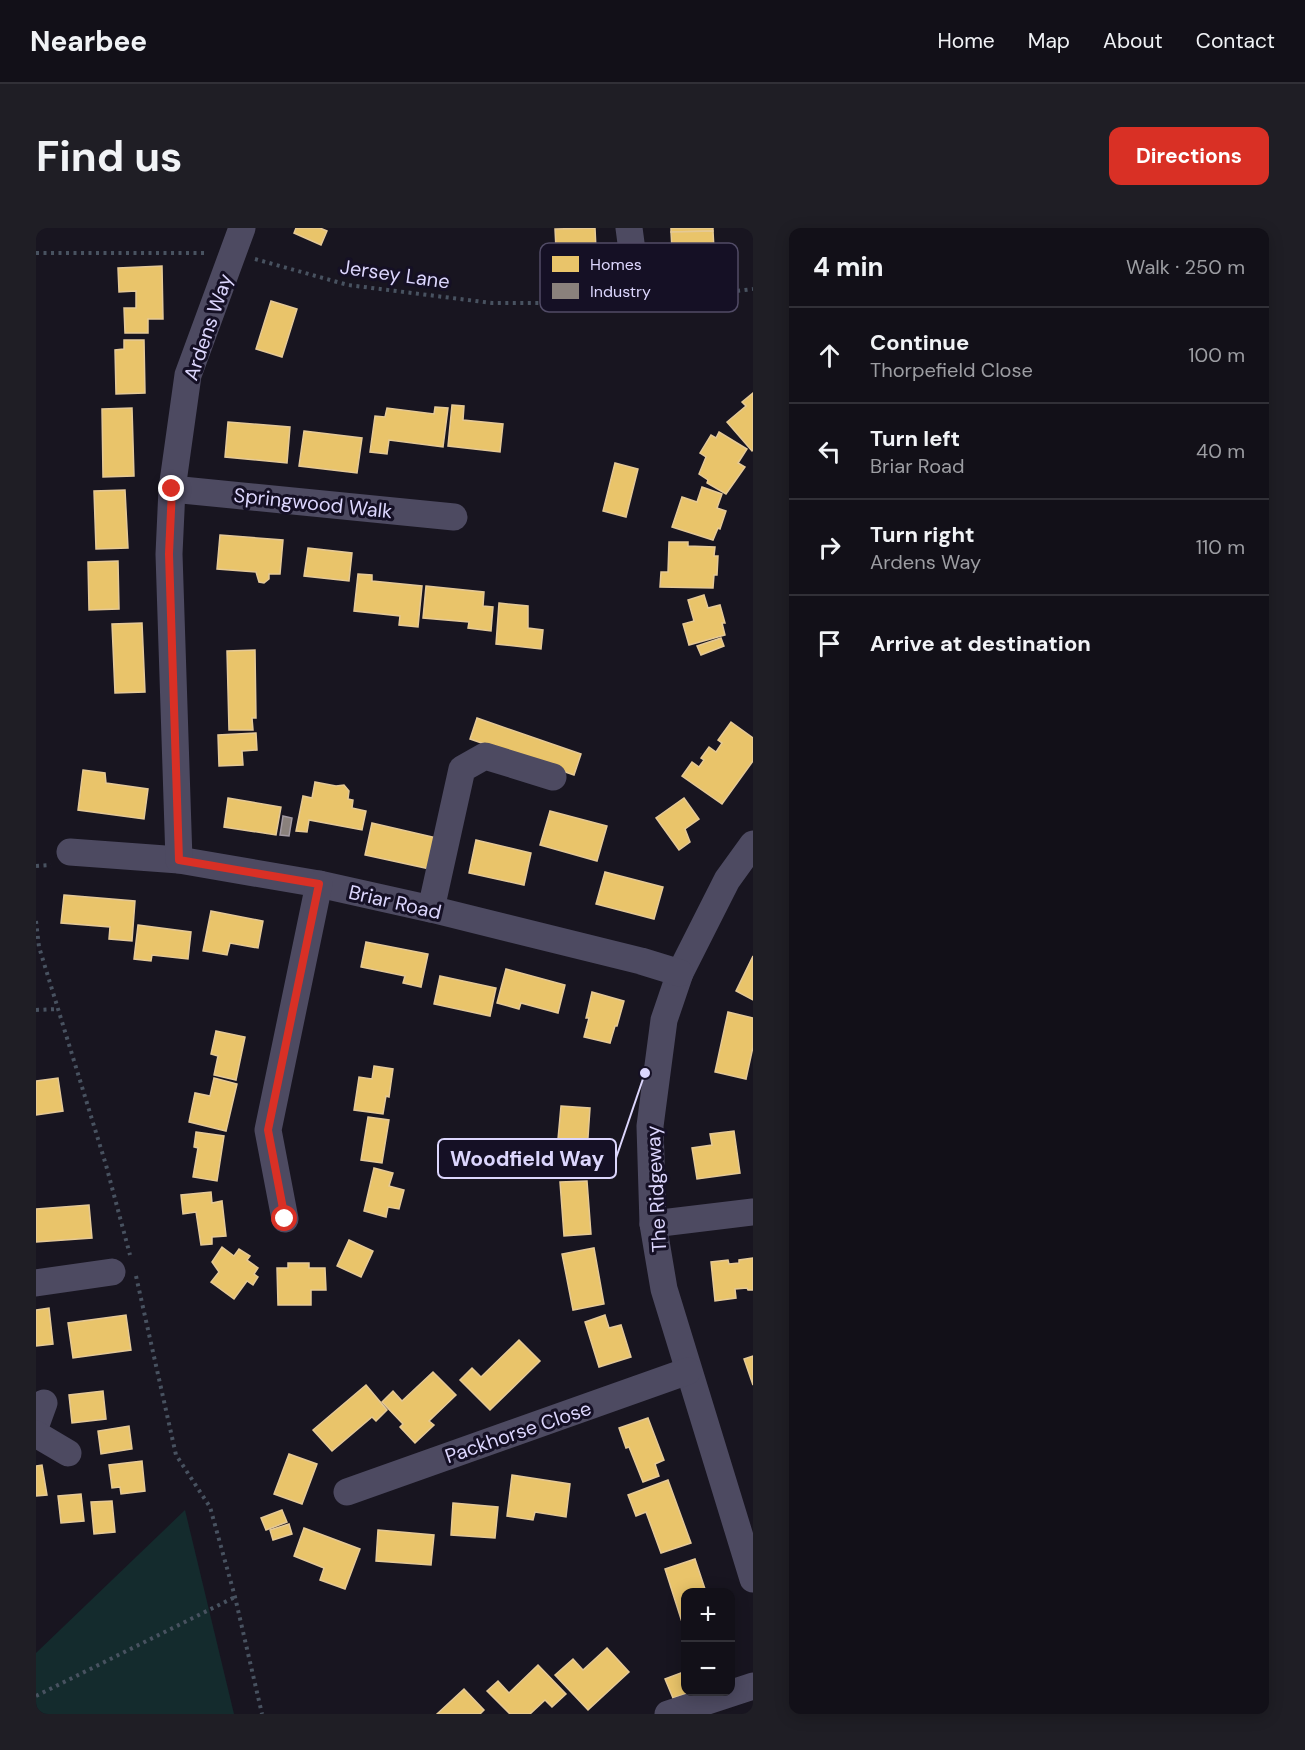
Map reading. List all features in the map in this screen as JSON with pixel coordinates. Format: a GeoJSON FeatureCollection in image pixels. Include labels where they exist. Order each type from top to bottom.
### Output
{"type":"FeatureCollection","features":[{"type":"Feature","properties":{"kind":"street"},"geometry":{"type":"LineString","coordinates":[[629,228],[631,243]]}},
{"type":"Feature","properties":{"kind":"street","name":"Ardens Way"},"geometry":{"type":"LineString","coordinates":[[179,860],[169,554],[172,489],[188,375],[238,241]]}},
{"type":"Feature","properties":{"kind":"street","name":"Springwood Walk"},"geometry":{"type":"LineString","coordinates":[[172,489],[454,517]]}},
{"type":"Feature","properties":{"kind":"street"},"geometry":{"type":"LineString","coordinates":[[430,909],[462,769],[485,756],[553,777]]}},
{"type":"Feature","properties":{"kind":"street","name":"The Ridgeway"},"geometry":{"type":"LineString","coordinates":[[753,844],[727,880],[680,973],[664,1020],[650,1126],[653,1224],[664,1289],[753,1579]]}},
{"type":"Feature","properties":{"kind":"street","name":"Briar Road"},"geometry":{"type":"LineString","coordinates":[[70,852],[179,860],[319,884],[430,909],[680,973]]}},
{"type":"Feature","properties":{"kind":"street"},"geometry":{"type":"LineString","coordinates":[[285,1219],[268,1130],[319,884]]}},
{"type":"Feature","properties":{"kind":"street"},"geometry":{"type":"LineString","coordinates":[[653,1224],[753,1212]]}},
{"type":"Feature","properties":{"kind":"street"},"geometry":{"type":"LineString","coordinates":[[42,1282],[112,1272]]}},
{"type":"Feature","properties":{"kind":"street","name":"Packhorse Close"},"geometry":{"type":"LineString","coordinates":[[347,1492],[688,1371]]}},
{"type":"Feature","properties":{"kind":"street"},"geometry":{"type":"LineString","coordinates":[[36,1434],[68,1453]]}},
{"type":"Feature","properties":{"kind":"street"},"geometry":{"type":"LineString","coordinates":[[668,1714],[753,1686]]}},
{"type":"Feature","properties":{"kind":"path","name":"Jersey Lane"},"geometry":{"type":"LineString","coordinates":[[36,253],[238,241],[348,285],[492,303],[540,303]]}},
{"type":"Feature","properties":{"kind":"path","name":"Jersey Lane"},"geometry":{"type":"LineString","coordinates":[[738,291],[753,289]]}},
{"type":"Feature","properties":{"kind":"path"},"geometry":{"type":"LineString","coordinates":[[36,1010],[58,1009]]}},
{"type":"Feature","properties":{"kind":"path"},"geometry":{"type":"LineString","coordinates":[[36,1696],[235,1597],[262,1714]]}},
{"type":"Feature","properties":{"kind":"green space"},"geometry":{"type":"Polygon","coordinates":[[[185,1510],[234,1714],[36,1714],[36,1653],[185,1510]]]}},
{"type":"Feature","properties":{"kind":"building: Homes"},"geometry":{"type":"Polygon","coordinates":[[[296,228],[320,228],[327,231],[321,245],[294,233],[296,228]]]}},
{"type":"Feature","properties":{"kind":"building: Homes"},"geometry":{"type":"Polygon","coordinates":[[[595,228],[596,243],[556,243],[555,229],[595,228]]]}},
{"type":"Feature","properties":{"kind":"building: Homes"},"geometry":{"type":"Polygon","coordinates":[[[671,228],[713,228],[713,231],[671,232],[671,228]]]}},
{"type":"Feature","properties":{"kind":"building: Homes"},"geometry":{"type":"Polygon","coordinates":[[[713,231],[714,243],[672,243],[671,232],[713,231]]]}},
{"type":"Feature","properties":{"kind":"building: Homes"},"geometry":{"type":"Polygon","coordinates":[[[162,266],[163,319],[148,319],[148,333],[125,333],[124,308],[136,308],[136,291],[119,292],[118,268],[162,266]]]}},
{"type":"Feature","properties":{"kind":"building: Homes"},"geometry":{"type":"Polygon","coordinates":[[[271,301],[297,309],[282,357],[256,349],[271,301]]]}},
{"type":"Feature","properties":{"kind":"building: Homes"},"geometry":{"type":"Polygon","coordinates":[[[124,340],[144,340],[145,393],[116,394],[115,350],[124,349],[124,340]]]}},
{"type":"Feature","properties":{"kind":"building: Homes"},"geometry":{"type":"Polygon","coordinates":[[[753,393],[752,451],[727,422],[746,406],[742,402],[753,393]]]}},
{"type":"Feature","properties":{"kind":"building: Homes"},"geometry":{"type":"Polygon","coordinates":[[[452,405],[464,406],[463,420],[503,424],[500,452],[448,446],[452,405]]]}},
{"type":"Feature","properties":{"kind":"building: Homes"},"geometry":{"type":"Polygon","coordinates":[[[435,407],[448,408],[443,447],[389,440],[387,454],[370,452],[375,416],[385,417],[387,408],[434,414],[435,407]]]}},
{"type":"Feature","properties":{"kind":"building: Homes"},"geometry":{"type":"Polygon","coordinates":[[[132,408],[134,476],[103,477],[102,409],[132,408]]]}},
{"type":"Feature","properties":{"kind":"building: Homes"},"geometry":{"type":"Polygon","coordinates":[[[228,422],[290,427],[287,463],[225,457],[228,422]]]}},
{"type":"Feature","properties":{"kind":"building: Homes"},"geometry":{"type":"Polygon","coordinates":[[[304,431],[362,438],[357,473],[299,466],[304,431]]]}},
{"type":"Feature","properties":{"kind":"building: Homes"},"geometry":{"type":"Polygon","coordinates":[[[719,432],[747,449],[738,463],[745,467],[726,494],[707,483],[708,480],[699,474],[706,457],[700,453],[711,435],[716,438],[719,432]]]}},
{"type":"Feature","properties":{"kind":"building: Homes"},"geometry":{"type":"Polygon","coordinates":[[[615,463],[638,469],[626,517],[603,511],[615,463]]]}},
{"type":"Feature","properties":{"kind":"building: Homes"},"geometry":{"type":"Polygon","coordinates":[[[702,487],[722,494],[717,508],[726,511],[720,529],[718,528],[713,540],[672,527],[682,497],[697,502],[702,487]]]}},
{"type":"Feature","properties":{"kind":"building: Homes"},"geometry":{"type":"Polygon","coordinates":[[[125,490],[128,548],[96,549],[94,491],[125,490]]]}},
{"type":"Feature","properties":{"kind":"building: Homes"},"geometry":{"type":"Polygon","coordinates":[[[220,535],[283,540],[280,574],[269,574],[269,579],[264,583],[259,582],[256,572],[217,569],[220,535]]]}},
{"type":"Feature","properties":{"kind":"building: Homes"},"geometry":{"type":"Polygon","coordinates":[[[669,542],[688,542],[688,546],[715,547],[714,556],[718,556],[717,575],[714,575],[713,588],[660,587],[661,572],[668,572],[669,542]]]}},
{"type":"Feature","properties":{"kind":"building: Homes"},"geometry":{"type":"Polygon","coordinates":[[[308,548],[352,553],[349,581],[304,576],[308,548]]]}},
{"type":"Feature","properties":{"kind":"building: Homes"},"geometry":{"type":"Polygon","coordinates":[[[118,561],[119,609],[89,610],[88,562],[118,561]]]}},
{"type":"Feature","properties":{"kind":"building: Homes"},"geometry":{"type":"Polygon","coordinates":[[[358,574],[372,575],[372,581],[422,586],[418,627],[399,625],[400,616],[354,611],[358,574]]]}},
{"type":"Feature","properties":{"kind":"building: Homes"},"geometry":{"type":"Polygon","coordinates":[[[426,586],[484,592],[483,606],[493,607],[491,631],[468,628],[469,622],[423,618],[426,586]]]}},
{"type":"Feature","properties":{"kind":"building: Homes"},"geometry":{"type":"Polygon","coordinates":[[[704,595],[708,608],[720,605],[725,623],[722,623],[725,635],[689,645],[683,624],[694,621],[688,600],[704,595]]]}},
{"type":"Feature","properties":{"kind":"building: Homes"},"geometry":{"type":"Polygon","coordinates":[[[499,603],[528,606],[528,628],[543,630],[541,649],[496,644],[499,603]]]}},
{"type":"Feature","properties":{"kind":"building: Homes"},"geometry":{"type":"Polygon","coordinates":[[[142,623],[145,692],[115,693],[112,624],[142,623]]]}},
{"type":"Feature","properties":{"kind":"building: Homes"},"geometry":{"type":"Polygon","coordinates":[[[721,638],[724,646],[701,655],[697,646],[721,638]]]}},
{"type":"Feature","properties":{"kind":"building: Homes"},"geometry":{"type":"Polygon","coordinates":[[[255,650],[256,718],[252,718],[253,730],[229,730],[227,651],[255,650]]]}},
{"type":"Feature","properties":{"kind":"building: Homes"},"geometry":{"type":"Polygon","coordinates":[[[477,718],[581,754],[574,775],[470,739],[477,718]]]}},
{"type":"Feature","properties":{"kind":"building: Homes"},"geometry":{"type":"Polygon","coordinates":[[[731,722],[753,738],[753,761],[722,804],[682,776],[692,762],[699,767],[704,760],[701,758],[709,747],[716,752],[722,743],[718,740],[731,722]]]}},
{"type":"Feature","properties":{"kind":"building: Homes"},"geometry":{"type":"Polygon","coordinates":[[[256,733],[257,750],[242,751],[243,765],[219,766],[218,735],[256,733]]]}},
{"type":"Feature","properties":{"kind":"building: Homes"},"geometry":{"type":"Polygon","coordinates":[[[83,770],[105,773],[106,783],[148,789],[144,819],[78,810],[83,770]]]}},
{"type":"Feature","properties":{"kind":"building: Homes"},"geometry":{"type":"Polygon","coordinates":[[[315,782],[336,786],[344,785],[349,791],[348,799],[353,800],[352,808],[366,811],[362,830],[309,820],[307,832],[296,831],[303,796],[312,798],[315,782]]]}},
{"type":"Feature","properties":{"kind":"building: Homes"},"geometry":{"type":"Polygon","coordinates":[[[228,798],[281,807],[276,835],[224,827],[228,798]]]}},
{"type":"Feature","properties":{"kind":"building: Homes"},"geometry":{"type":"Polygon","coordinates":[[[684,798],[699,819],[685,829],[690,842],[679,850],[656,818],[684,798]]]}},
{"type":"Feature","properties":{"kind":"building: Homes"},"geometry":{"type":"Polygon","coordinates":[[[550,811],[607,826],[597,861],[540,845],[550,811]]]}},
{"type":"Feature","properties":{"kind":"building: Homes"},"geometry":{"type":"Polygon","coordinates":[[[372,823],[437,838],[430,869],[365,855],[372,823]]]}},
{"type":"Feature","properties":{"kind":"building: Homes"},"geometry":{"type":"Polygon","coordinates":[[[476,840],[531,853],[524,885],[469,873],[476,840]]]}},
{"type":"Feature","properties":{"kind":"building: Homes"},"geometry":{"type":"Polygon","coordinates":[[[605,872],[663,887],[654,919],[596,904],[605,872]]]}},
{"type":"Feature","properties":{"kind":"building: Homes"},"geometry":{"type":"Polygon","coordinates":[[[64,895],[135,901],[132,941],[109,939],[110,927],[61,923],[64,895]]]}},
{"type":"Feature","properties":{"kind":"building: Homes"},"geometry":{"type":"Polygon","coordinates":[[[211,911],[263,921],[258,948],[230,943],[227,955],[203,951],[211,911]]]}},
{"type":"Feature","properties":{"kind":"building: Homes"},"geometry":{"type":"Polygon","coordinates":[[[138,925],[191,932],[188,959],[152,955],[151,961],[134,959],[138,925]]]}},
{"type":"Feature","properties":{"kind":"building: Homes"},"geometry":{"type":"Polygon","coordinates":[[[366,942],[428,954],[421,987],[403,983],[405,976],[361,967],[366,942]]]}},
{"type":"Feature","properties":{"kind":"building: Homes"},"geometry":{"type":"Polygon","coordinates":[[[753,956],[753,1000],[736,991],[753,956]]]}},
{"type":"Feature","properties":{"kind":"building: Homes"},"geometry":{"type":"Polygon","coordinates":[[[506,969],[565,985],[558,1013],[521,1003],[519,1009],[497,1003],[506,969]]]}},
{"type":"Feature","properties":{"kind":"building: Homes"},"geometry":{"type":"Polygon","coordinates":[[[440,976],[496,988],[490,1016],[434,1004],[440,976]]]}},
{"type":"Feature","properties":{"kind":"building: Homes"},"geometry":{"type":"Polygon","coordinates":[[[592,992],[624,1001],[610,1043],[584,1037],[592,992]]]}},
{"type":"Feature","properties":{"kind":"building: Homes"},"geometry":{"type":"Polygon","coordinates":[[[728,1012],[753,1018],[753,1047],[746,1079],[715,1072],[728,1012]]]}},
{"type":"Feature","properties":{"kind":"building: Homes"},"geometry":{"type":"Polygon","coordinates":[[[216,1031],[245,1037],[236,1080],[214,1075],[218,1056],[211,1054],[216,1031]]]}},
{"type":"Feature","properties":{"kind":"building: Homes"},"geometry":{"type":"Polygon","coordinates":[[[374,1066],[393,1069],[389,1097],[386,1096],[383,1114],[354,1110],[359,1077],[372,1079],[374,1066]]]}},
{"type":"Feature","properties":{"kind":"building: Homes"},"geometry":{"type":"Polygon","coordinates":[[[58,1078],[63,1111],[36,1115],[36,1081],[58,1078]]]}},
{"type":"Feature","properties":{"kind":"building: Homes"},"geometry":{"type":"Polygon","coordinates":[[[214,1078],[237,1084],[226,1131],[189,1122],[195,1093],[210,1096],[214,1078]]]}},
{"type":"Feature","properties":{"kind":"building: Homes"},"geometry":{"type":"Polygon","coordinates":[[[561,1106],[590,1108],[587,1152],[557,1150],[561,1106]]]}},
{"type":"Feature","properties":{"kind":"building: Homes"},"geometry":{"type":"Polygon","coordinates":[[[368,1117],[389,1120],[382,1163],[361,1160],[368,1117]]]}},
{"type":"Feature","properties":{"kind":"building: Homes"},"geometry":{"type":"Polygon","coordinates":[[[734,1131],[740,1173],[697,1179],[692,1148],[712,1145],[710,1134],[734,1131]]]}},
{"type":"Feature","properties":{"kind":"building: Homes"},"geometry":{"type":"Polygon","coordinates":[[[196,1132],[224,1136],[217,1181],[193,1177],[198,1148],[194,1147],[196,1132]]]}},
{"type":"Feature","properties":{"kind":"building: Homes"},"geometry":{"type":"Polygon","coordinates":[[[374,1168],[393,1173],[389,1186],[404,1190],[399,1209],[388,1207],[386,1217],[364,1211],[374,1168]]]}},
{"type":"Feature","properties":{"kind":"building: Homes"},"geometry":{"type":"Polygon","coordinates":[[[587,1181],[591,1234],[564,1236],[560,1182],[587,1181]]]}},
{"type":"Feature","properties":{"kind":"building: Homes"},"geometry":{"type":"Polygon","coordinates":[[[211,1192],[212,1203],[222,1201],[226,1236],[212,1237],[212,1244],[201,1245],[196,1212],[183,1214],[181,1195],[211,1192]]]}},
{"type":"Feature","properties":{"kind":"building: Homes"},"geometry":{"type":"Polygon","coordinates":[[[89,1205],[92,1238],[36,1242],[36,1209],[89,1205]]]}},
{"type":"Feature","properties":{"kind":"building: Homes"},"geometry":{"type":"Polygon","coordinates":[[[349,1240],[373,1251],[361,1277],[337,1266],[349,1240]]]}},
{"type":"Feature","properties":{"kind":"building: Homes"},"geometry":{"type":"Polygon","coordinates":[[[222,1247],[234,1256],[239,1249],[250,1256],[247,1260],[258,1268],[254,1274],[258,1277],[253,1285],[247,1281],[234,1299],[211,1282],[219,1272],[212,1262],[222,1247]]]}},
{"type":"Feature","properties":{"kind":"building: Homes"},"geometry":{"type":"Polygon","coordinates":[[[594,1248],[604,1304],[573,1310],[562,1254],[594,1248]]]}},
{"type":"Feature","properties":{"kind":"building: Homes"},"geometry":{"type":"Polygon","coordinates":[[[753,1258],[753,1290],[735,1289],[736,1298],[715,1301],[711,1262],[728,1260],[729,1264],[753,1258]]]}},
{"type":"Feature","properties":{"kind":"building: Homes"},"geometry":{"type":"Polygon","coordinates":[[[288,1263],[309,1263],[309,1268],[325,1268],[326,1290],[311,1290],[311,1305],[278,1305],[277,1268],[288,1268],[288,1263]]]}},
{"type":"Feature","properties":{"kind":"building: Homes"},"geometry":{"type":"Polygon","coordinates":[[[49,1308],[53,1344],[36,1346],[36,1310],[49,1308]]]}},
{"type":"Feature","properties":{"kind":"building: Homes"},"geometry":{"type":"Polygon","coordinates":[[[126,1315],[131,1350],[73,1358],[68,1323],[126,1315]]]}},
{"type":"Feature","properties":{"kind":"building: Homes"},"geometry":{"type":"Polygon","coordinates":[[[605,1315],[609,1328],[621,1325],[631,1357],[599,1367],[585,1322],[605,1315]]]}},
{"type":"Feature","properties":{"kind":"building: Homes"},"geometry":{"type":"Polygon","coordinates":[[[519,1340],[540,1361],[490,1410],[460,1380],[472,1368],[481,1377],[519,1340]]]}},
{"type":"Feature","properties":{"kind":"building: Homes"},"geometry":{"type":"Polygon","coordinates":[[[753,1356],[753,1385],[744,1359],[753,1356]]]}},
{"type":"Feature","properties":{"kind":"building: Homes"},"geometry":{"type":"Polygon","coordinates":[[[433,1372],[456,1395],[429,1421],[434,1425],[415,1443],[400,1427],[403,1424],[382,1402],[393,1391],[402,1401],[433,1372]]]}},
{"type":"Feature","properties":{"kind":"building: Homes"},"geometry":{"type":"Polygon","coordinates":[[[366,1385],[387,1410],[376,1421],[372,1417],[332,1451],[313,1430],[366,1385]]]}},
{"type":"Feature","properties":{"kind":"building: Homes"},"geometry":{"type":"Polygon","coordinates":[[[103,1391],[106,1419],[72,1423],[69,1395],[103,1391]]]}},
{"type":"Feature","properties":{"kind":"building: Homes"},"geometry":{"type":"Polygon","coordinates":[[[648,1418],[664,1460],[655,1464],[659,1476],[643,1482],[619,1428],[648,1418]]]}},
{"type":"Feature","properties":{"kind":"building: Homes"},"geometry":{"type":"Polygon","coordinates":[[[129,1426],[132,1449],[101,1454],[98,1431],[129,1426]]]}},
{"type":"Feature","properties":{"kind":"building: Homes"},"geometry":{"type":"Polygon","coordinates":[[[289,1454],[317,1464],[302,1504],[274,1494],[289,1454]]]}},
{"type":"Feature","properties":{"kind":"building: Homes"},"geometry":{"type":"Polygon","coordinates":[[[142,1461],[145,1491],[121,1494],[120,1487],[112,1488],[109,1465],[142,1461]]]}},
{"type":"Feature","properties":{"kind":"building: Homes"},"geometry":{"type":"Polygon","coordinates":[[[42,1465],[47,1495],[36,1496],[36,1466],[42,1465]]]}},
{"type":"Feature","properties":{"kind":"building: Homes"},"geometry":{"type":"Polygon","coordinates":[[[512,1475],[570,1484],[566,1517],[535,1512],[533,1520],[507,1516],[512,1475]]]}},
{"type":"Feature","properties":{"kind":"building: Homes"},"geometry":{"type":"Polygon","coordinates":[[[668,1480],[691,1543],[661,1553],[646,1512],[636,1516],[628,1495],[668,1480]]]}},
{"type":"Feature","properties":{"kind":"building: Homes"},"geometry":{"type":"Polygon","coordinates":[[[81,1494],[84,1521],[61,1523],[58,1496],[81,1494]]]}},
{"type":"Feature","properties":{"kind":"building: Homes"},"geometry":{"type":"Polygon","coordinates":[[[112,1501],[115,1532],[94,1534],[91,1502],[112,1501]]]}},
{"type":"Feature","properties":{"kind":"building: Homes"},"geometry":{"type":"Polygon","coordinates":[[[453,1503],[498,1507],[495,1538],[451,1535],[453,1503]]]}},
{"type":"Feature","properties":{"kind":"building: Homes"},"geometry":{"type":"Polygon","coordinates":[[[282,1510],[287,1522],[266,1530],[261,1518],[282,1510]]]}},
{"type":"Feature","properties":{"kind":"building: Homes"},"geometry":{"type":"Polygon","coordinates":[[[289,1524],[292,1534],[273,1540],[270,1530],[289,1524]]]}},
{"type":"Feature","properties":{"kind":"building: Homes"},"geometry":{"type":"Polygon","coordinates":[[[304,1528],[360,1549],[345,1589],[320,1580],[324,1568],[294,1556],[304,1528]]]}},
{"type":"Feature","properties":{"kind":"building: Homes"},"geometry":{"type":"Polygon","coordinates":[[[378,1530],[434,1535],[431,1565],[376,1561],[378,1530]]]}},
{"type":"Feature","properties":{"kind":"building: Homes"},"geometry":{"type":"Polygon","coordinates":[[[695,1559],[705,1588],[681,1588],[681,1619],[665,1569],[695,1559]]]}},
{"type":"Feature","properties":{"kind":"building: Homes"},"geometry":{"type":"Polygon","coordinates":[[[607,1648],[629,1672],[588,1710],[555,1675],[573,1659],[583,1670],[607,1648]]]}},
{"type":"Feature","properties":{"kind":"building: Homes"},"geometry":{"type":"Polygon","coordinates":[[[538,1665],[566,1694],[552,1707],[545,1700],[530,1714],[510,1714],[487,1691],[498,1681],[509,1693],[538,1665]]]}},
{"type":"Feature","properties":{"kind":"building: Homes"},"geometry":{"type":"Polygon","coordinates":[[[681,1673],[681,1695],[673,1698],[665,1679],[681,1673]]]}},
{"type":"Feature","properties":{"kind":"building: Homes"},"geometry":{"type":"Polygon","coordinates":[[[464,1689],[484,1710],[480,1714],[437,1714],[464,1689]]]}},
{"type":"Feature","properties":{"kind":"building: Industry"},"geometry":{"type":"Polygon","coordinates":[[[283,816],[292,818],[289,836],[280,835],[283,816]]]}},
{"type":"Feature","properties":{"kind":"place","name":"Woodfield Way"},"geometry":{"type":"Point","coordinates":[645,1073]}},
{"type":"Feature","properties":{"kind":"route"},"geometry":{"type":"LineString","coordinates":[[172,489],[169,554],[179,860],[319,884],[268,1130],[285,1219]]}}]}
